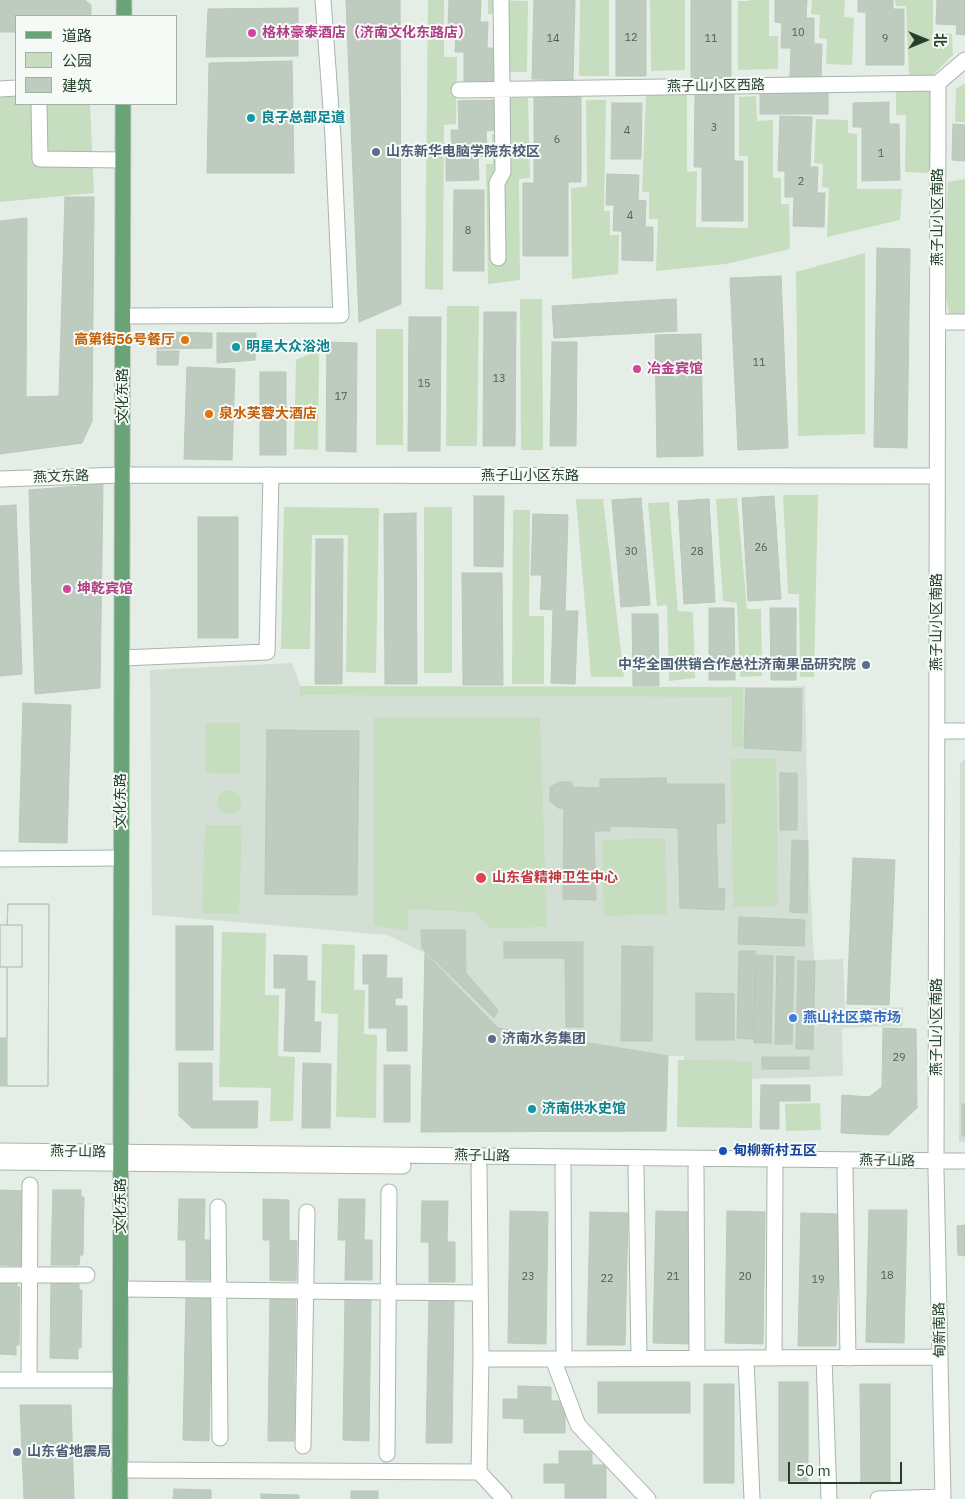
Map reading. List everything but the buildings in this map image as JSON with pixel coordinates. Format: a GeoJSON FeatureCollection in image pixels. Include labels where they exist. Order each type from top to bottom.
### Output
{"type":"FeatureCollection","features":[{"type":"Feature","properties":{"kind":"main road"},"geometry":{"type":"LineString","coordinates":[[124,0],[124,15]]}},
{"type":"Feature","properties":{"kind":"main road","name":"文化东路"},"geometry":{"type":"LineString","coordinates":[[120,1499],[123,105]]}},
{"type":"Feature","properties":{"kind":"street"},"geometry":{"type":"LineString","coordinates":[[123,316],[341,315],[333,137],[324,0]]}},
{"type":"Feature","properties":{"kind":"street"},"geometry":{"type":"LineString","coordinates":[[498,258],[497,183],[503,172],[501,0]]}},
{"type":"Feature","properties":{"kind":"street"},"geometry":{"type":"LineString","coordinates":[[938,83],[965,60]]}},
{"type":"Feature","properties":{"kind":"street","name":"燕子山小区西路"},"geometry":{"type":"LineString","coordinates":[[459,90],[938,83]]}},
{"type":"Feature","properties":{"kind":"street","name":"燕子山小区南路"},"geometry":{"type":"LineString","coordinates":[[936,1166],[938,83]]}},
{"type":"Feature","properties":{"kind":"street"},"geometry":{"type":"LineString","coordinates":[[0,89],[15,88]]}},
{"type":"Feature","properties":{"kind":"street"},"geometry":{"type":"LineString","coordinates":[[39,105],[40,160],[123,160]]}},
{"type":"Feature","properties":{"kind":"street"},"geometry":{"type":"LineString","coordinates":[[938,322],[965,322]]}},
{"type":"Feature","properties":{"kind":"street","name":"燕子山小区东路"},"geometry":{"type":"LineString","coordinates":[[123,475],[937,476]]}},
{"type":"Feature","properties":{"kind":"street","name":"燕文东路"},"geometry":{"type":"LineString","coordinates":[[0,479],[123,475]]}},
{"type":"Feature","properties":{"kind":"street"},"geometry":{"type":"LineString","coordinates":[[122,658],[267,652],[271,475]]}},
{"type":"Feature","properties":{"kind":"street"},"geometry":{"type":"LineString","coordinates":[[937,731],[965,731]]}},
{"type":"Feature","properties":{"kind":"street"},"geometry":{"type":"LineString","coordinates":[[0,859],[121,858]]}},
{"type":"Feature","properties":{"kind":"street","name":"燕子山路"},"geometry":{"type":"LineString","coordinates":[[0,1151],[121,1158],[563,1168],[845,1170],[936,1166],[965,1162]]}},
{"type":"Feature","properties":{"kind":"street","name":"燕子山路"},"geometry":{"type":"LineString","coordinates":[[0,1162],[121,1158],[936,1166],[965,1171]]}},
{"type":"Feature","properties":{"kind":"street","name":"甸新南路"},"geometry":{"type":"LineString","coordinates":[[936,1166],[943,1498]]}},
{"type":"Feature","properties":{"kind":"street"},"geometry":{"type":"LineString","coordinates":[[480,1167],[479,1293],[481,1359],[479,1472],[504,1499]]}},
{"type":"Feature","properties":{"kind":"street"},"geometry":{"type":"LineString","coordinates":[[563,1168],[558,1359],[578,1425],[648,1499]]}},
{"type":"Feature","properties":{"kind":"street"},"geometry":{"type":"LineString","coordinates":[[636,1168],[639,1359]]}},
{"type":"Feature","properties":{"kind":"street"},"geometry":{"type":"LineString","coordinates":[[696,1168],[697,1358]]}},
{"type":"Feature","properties":{"kind":"street"},"geometry":{"type":"LineString","coordinates":[[774,1358],[775,1169]]}},
{"type":"Feature","properties":{"kind":"street"},"geometry":{"type":"LineString","coordinates":[[845,1170],[848,1358]]}},
{"type":"Feature","properties":{"kind":"street"},"geometry":{"type":"LineString","coordinates":[[28,1380],[30,1185]]}},
{"type":"Feature","properties":{"kind":"street"},"geometry":{"type":"LineString","coordinates":[[388,1454],[389,1192]]}},
{"type":"Feature","properties":{"kind":"street"},"geometry":{"type":"LineString","coordinates":[[218,1207],[220,1438]]}},
{"type":"Feature","properties":{"kind":"street"},"geometry":{"type":"LineString","coordinates":[[303,1446],[307,1212]]}},
{"type":"Feature","properties":{"kind":"street"},"geometry":{"type":"LineString","coordinates":[[0,1275],[87,1275]]}},
{"type":"Feature","properties":{"kind":"street"},"geometry":{"type":"LineString","coordinates":[[121,1289],[479,1293]]}},
{"type":"Feature","properties":{"kind":"street"},"geometry":{"type":"LineString","coordinates":[[481,1359],[940,1357]]}},
{"type":"Feature","properties":{"kind":"street"},"geometry":{"type":"LineString","coordinates":[[746,1358],[752,1499]]}},
{"type":"Feature","properties":{"kind":"street"},"geometry":{"type":"LineString","coordinates":[[824,1358],[828,1499]]}},
{"type":"Feature","properties":{"kind":"street"},"geometry":{"type":"LineString","coordinates":[[0,1380],[121,1380]]}},
{"type":"Feature","properties":{"kind":"street"},"geometry":{"type":"LineString","coordinates":[[120,1470],[479,1472]]}},
{"type":"Feature","properties":{"kind":"street"},"geometry":{"type":"LineString","coordinates":[[878,1499],[943,1498]]}},
{"type":"Feature","properties":{"kind":"shaded area","name":"山东省精神卫生中心"},"geometry":{"type":"Polygon","coordinates":[[[292,663],[301,687],[612,692],[805,686],[808,841],[814,960],[843,959],[845,1009],[903,1007],[903,1026],[842,1028],[843,1076],[684,1081],[684,1056],[668,1056],[624,1050],[498,1028],[425,953],[387,935],[152,915],[150,670],[292,663]]]}},
{"type":"Feature","properties":{"kind":"shaded area"},"geometry":{"type":"Polygon","coordinates":[[[965,758],[965,1142],[959,1142],[960,764],[965,758]]]}},
{"type":"Feature","properties":{"kind":"green space"},"geometry":{"type":"Polygon","coordinates":[[[428,0],[444,0],[444,57],[457,57],[456,124],[444,125],[443,290],[425,289],[428,0]]]}},
{"type":"Feature","properties":{"kind":"green space"},"geometry":{"type":"Polygon","coordinates":[[[488,0],[528,1],[527,72],[501,72],[495,14],[488,14],[488,0]]]}},
{"type":"Feature","properties":{"kind":"green space"},"geometry":{"type":"Polygon","coordinates":[[[580,0],[609,0],[609,76],[579,76],[580,0]]]}},
{"type":"Feature","properties":{"kind":"green space"},"geometry":{"type":"Polygon","coordinates":[[[650,0],[685,0],[685,70],[651,71],[650,0]]]}},
{"type":"Feature","properties":{"kind":"green space"},"geometry":{"type":"Polygon","coordinates":[[[769,0],[769,36],[778,36],[778,69],[738,70],[738,1],[769,0]]]}},
{"type":"Feature","properties":{"kind":"green space"},"geometry":{"type":"Polygon","coordinates":[[[812,0],[845,0],[844,17],[854,18],[852,65],[826,64],[827,39],[819,38],[820,15],[811,14],[812,0]]]}},
{"type":"Feature","properties":{"kind":"green space"},"geometry":{"type":"Polygon","coordinates":[[[895,0],[933,0],[933,33],[952,34],[953,55],[932,76],[909,75],[906,6],[896,6],[895,0]]]}},
{"type":"Feature","properties":{"kind":"green space"},"geometry":{"type":"Polygon","coordinates":[[[965,83],[965,122],[955,122],[956,89],[965,83]]]}},
{"type":"Feature","properties":{"kind":"green space"},"geometry":{"type":"Polygon","coordinates":[[[896,89],[934,89],[932,173],[905,172],[906,115],[896,115],[896,89]]]}},
{"type":"Feature","properties":{"kind":"green space"},"geometry":{"type":"Polygon","coordinates":[[[0,91],[15,91],[15,105],[90,105],[94,193],[0,202],[0,91]]]}},
{"type":"Feature","properties":{"kind":"green space"},"geometry":{"type":"Polygon","coordinates":[[[687,94],[687,172],[697,171],[696,227],[748,228],[748,156],[739,156],[739,97],[756,96],[757,121],[773,120],[773,178],[781,178],[781,204],[789,204],[790,249],[726,264],[656,271],[658,219],[649,219],[649,192],[642,192],[646,95],[687,94]]]}},
{"type":"Feature","properties":{"kind":"green space"},"geometry":{"type":"Polygon","coordinates":[[[501,98],[528,98],[530,178],[519,179],[520,280],[488,284],[486,164],[493,164],[492,134],[499,135],[501,98]]]}},
{"type":"Feature","properties":{"kind":"green space"},"geometry":{"type":"Polygon","coordinates":[[[586,100],[606,100],[604,211],[610,211],[610,235],[619,235],[618,274],[572,279],[571,188],[587,186],[586,100]]]}},
{"type":"Feature","properties":{"kind":"green space"},"geometry":{"type":"Polygon","coordinates":[[[816,119],[848,120],[848,133],[857,134],[857,189],[902,189],[900,220],[827,237],[829,188],[822,187],[823,164],[814,163],[816,119]]]}},
{"type":"Feature","properties":{"kind":"green space"},"geometry":{"type":"Polygon","coordinates":[[[965,179],[965,314],[949,314],[944,283],[948,182],[965,179]]]}},
{"type":"Feature","properties":{"kind":"green space"},"geometry":{"type":"Polygon","coordinates":[[[865,253],[865,434],[798,436],[796,272],[865,253]]]}},
{"type":"Feature","properties":{"kind":"green space"},"geometry":{"type":"Polygon","coordinates":[[[520,299],[542,299],[543,450],[521,450],[520,299]]]}},
{"type":"Feature","properties":{"kind":"green space"},"geometry":{"type":"Polygon","coordinates":[[[447,306],[479,306],[477,446],[446,446],[447,306]]]}},
{"type":"Feature","properties":{"kind":"green space"},"geometry":{"type":"Polygon","coordinates":[[[376,329],[403,329],[403,445],[376,445],[376,329]]]}},
{"type":"Feature","properties":{"kind":"green space"},"geometry":{"type":"Polygon","coordinates":[[[319,350],[318,450],[294,449],[296,360],[319,350]]]}},
{"type":"Feature","properties":{"kind":"green space"},"geometry":{"type":"Polygon","coordinates":[[[783,495],[818,495],[814,677],[800,677],[799,594],[788,594],[783,495]]]}},
{"type":"Feature","properties":{"kind":"green space"},"geometry":{"type":"Polygon","coordinates":[[[737,498],[747,609],[761,609],[762,676],[740,677],[737,603],[723,601],[716,499],[737,498]]]}},
{"type":"Feature","properties":{"kind":"green space"},"geometry":{"type":"Polygon","coordinates":[[[576,499],[603,499],[624,677],[591,677],[576,499]]]}},
{"type":"Feature","properties":{"kind":"green space"},"geometry":{"type":"Polygon","coordinates":[[[669,502],[678,611],[693,612],[695,678],[669,681],[667,605],[657,606],[648,503],[669,502]]]}},
{"type":"Feature","properties":{"kind":"green space"},"geometry":{"type":"Polygon","coordinates":[[[284,507],[379,508],[376,673],[346,672],[348,535],[312,535],[310,649],[281,649],[284,507]]]}},
{"type":"Feature","properties":{"kind":"green space"},"geometry":{"type":"Polygon","coordinates":[[[424,507],[452,507],[452,673],[424,673],[424,507]]]}},
{"type":"Feature","properties":{"kind":"green space"},"geometry":{"type":"Polygon","coordinates":[[[513,510],[530,510],[529,616],[544,616],[544,684],[512,684],[513,510]]]}},
{"type":"Feature","properties":{"kind":"green space"},"geometry":{"type":"Polygon","coordinates":[[[300,686],[743,687],[743,747],[732,747],[732,697],[300,695],[300,686]]]}},
{"type":"Feature","properties":{"kind":"green space"},"geometry":{"type":"Polygon","coordinates":[[[374,717],[540,718],[547,927],[490,928],[474,912],[409,909],[407,931],[374,925],[374,717]]]}},
{"type":"Feature","properties":{"kind":"green space"},"geometry":{"type":"Polygon","coordinates":[[[205,723],[240,723],[240,774],[205,773],[205,723]]]}},
{"type":"Feature","properties":{"kind":"green space"},"geometry":{"type":"Polygon","coordinates":[[[776,758],[778,906],[733,907],[731,759],[776,758]]]}},
{"type":"Feature","properties":{"kind":"green space"},"geometry":{"type":"Polygon","coordinates":[[[229,790],[238,793],[241,802],[238,811],[229,814],[220,811],[217,802],[220,793],[229,790]]]}},
{"type":"Feature","properties":{"kind":"green space"},"geometry":{"type":"Polygon","coordinates":[[[205,825],[242,826],[239,914],[202,913],[205,825]]]}},
{"type":"Feature","properties":{"kind":"green space"},"geometry":{"type":"Polygon","coordinates":[[[665,838],[667,914],[604,916],[602,840],[665,838]]]}},
{"type":"Feature","properties":{"kind":"green space"},"geometry":{"type":"Polygon","coordinates":[[[222,932],[266,933],[265,995],[279,995],[278,1056],[295,1057],[293,1121],[270,1121],[271,1088],[219,1087],[222,932]]]}},
{"type":"Feature","properties":{"kind":"green space"},"geometry":{"type":"Polygon","coordinates":[[[322,944],[355,945],[354,990],[365,990],[364,1034],[377,1035],[376,1118],[336,1117],[338,1014],[321,1013],[322,944]]]}},
{"type":"Feature","properties":{"kind":"green space"},"geometry":{"type":"Polygon","coordinates":[[[678,1060],[752,1061],[752,1128],[677,1127],[678,1060]]]}},
{"type":"Feature","properties":{"kind":"green space"},"geometry":{"type":"Polygon","coordinates":[[[820,1103],[821,1130],[786,1131],[785,1104],[820,1103]]]}},
{"type":"Feature","properties":{"kind":"place","name":"格林豪泰酒店（济南文化东路店）"},"geometry":{"type":"Point","coordinates":[252,33]}},
{"type":"Feature","properties":{"kind":"place","name":"良子总部足道"},"geometry":{"type":"Point","coordinates":[251,118]}},
{"type":"Feature","properties":{"kind":"place","name":"山东新华电脑学院东校区"},"geometry":{"type":"Point","coordinates":[376,152]}},
{"type":"Feature","properties":{"kind":"place","name":"高第街56号餐厅"},"geometry":{"type":"Point","coordinates":[185,340]}},
{"type":"Feature","properties":{"kind":"place","name":"明星大众浴池"},"geometry":{"type":"Point","coordinates":[236,347]}},
{"type":"Feature","properties":{"kind":"place","name":"冶金宾馆"},"geometry":{"type":"Point","coordinates":[637,369]}},
{"type":"Feature","properties":{"kind":"place","name":"泉水芙蓉大酒店"},"geometry":{"type":"Point","coordinates":[209,414]}},
{"type":"Feature","properties":{"kind":"place","name":"坤乾宾馆"},"geometry":{"type":"Point","coordinates":[67,589]}},
{"type":"Feature","properties":{"kind":"place","name":"中华全国供销合作总社济南果品研究院"},"geometry":{"type":"Point","coordinates":[866,665]}},
{"type":"Feature","properties":{"kind":"place","name":"山东省精神卫生中心"},"geometry":{"type":"Point","coordinates":[481,878]}},
{"type":"Feature","properties":{"kind":"place","name":"燕山社区菜市场"},"geometry":{"type":"Point","coordinates":[793,1018]}},
{"type":"Feature","properties":{"kind":"place","name":"济南水务集团"},"geometry":{"type":"Point","coordinates":[492,1039]}},
{"type":"Feature","properties":{"kind":"place","name":"济南供水史馆"},"geometry":{"type":"Point","coordinates":[532,1109]}},
{"type":"Feature","properties":{"kind":"place","name":"甸柳新村五区"},"geometry":{"type":"Point","coordinates":[723,1151]}},
{"type":"Feature","properties":{"kind":"place","name":"山东省地震局"},"geometry":{"type":"Point","coordinates":[17,1452]}}]}
